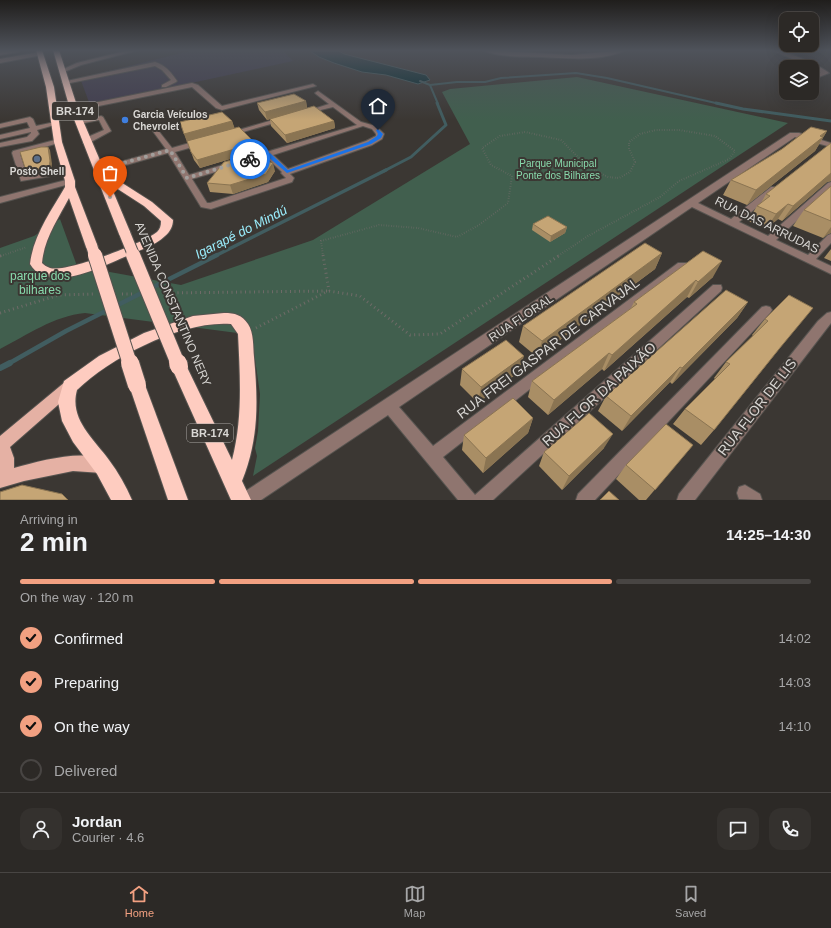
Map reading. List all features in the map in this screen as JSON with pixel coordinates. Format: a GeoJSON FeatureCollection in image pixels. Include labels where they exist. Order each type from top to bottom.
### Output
{"type":"FeatureCollection","features":[{"type":"Feature","properties":{"kind":"highway","name":"BR-174"},"geometry":{"type":"LineString","coordinates":[[46,73],[50,87],[58,142],[68,179],[137,385],[178,500]]}},
{"type":"Feature","properties":{"kind":"highway","name":"AVENIDA CONSTANTINO NERY"},"geometry":{"type":"LineString","coordinates":[[63,73],[86,141],[179,366],[233,481],[240,500]]}},
{"type":"Feature","properties":{"kind":"highway"},"geometry":{"type":"LineString","coordinates":[[68,179],[37,252],[36,264],[42,270],[48,272],[65,272],[92,265],[154,239],[164,231],[168,224],[167,220],[148,204],[99,172]]}},
{"type":"Feature","properties":{"kind":"highway"},"geometry":{"type":"LineString","coordinates":[[122,500],[102,465],[74,430],[68,415],[66,402],[70,386],[86,373],[120,352],[194,321],[212,318],[235,319],[243,328],[245,334],[248,394],[246,441],[243,459],[233,481]]}},
{"type":"Feature","properties":{"kind":"main road"},"geometry":{"type":"LineString","coordinates":[[1,480],[7,468],[8,459],[6,451],[0,446],[70,386]]}},
{"type":"Feature","properties":{"kind":"main road"},"geometry":{"type":"LineString","coordinates":[[1,480],[24,473],[73,463],[102,465]]}},
{"type":"Feature","properties":{"kind":"street"},"geometry":{"type":"LineString","coordinates":[[65,82],[108,73]]}},
{"type":"Feature","properties":{"kind":"street"},"geometry":{"type":"LineString","coordinates":[[74,109],[166,86],[174,81],[168,73]]}},
{"type":"Feature","properties":{"kind":"street"},"geometry":{"type":"LineString","coordinates":[[74,109],[192,85],[218,107],[222,108],[312,86]]}},
{"type":"Feature","properties":{"kind":"street"},"geometry":{"type":"LineString","coordinates":[[287,172],[369,143],[379,137],[380,134],[378,130],[366,124],[360,124],[318,92]]}},
{"type":"Feature","properties":{"kind":"street"},"geometry":{"type":"LineString","coordinates":[[222,136],[334,105]]}},
{"type":"Feature","properties":{"kind":"street"},"geometry":{"type":"LineString","coordinates":[[74,109],[101,108]]}},
{"type":"Feature","properties":{"kind":"street"},"geometry":{"type":"LineString","coordinates":[[79,122],[101,118],[107,127],[108,131],[86,141]]}},
{"type":"Feature","properties":{"kind":"street"},"geometry":{"type":"LineString","coordinates":[[0,126],[30,119],[35,134],[33,137],[0,145]]}},
{"type":"Feature","properties":{"kind":"street"},"geometry":{"type":"LineString","coordinates":[[0,134],[55,124]]}},
{"type":"Feature","properties":{"kind":"street"},"geometry":{"type":"LineString","coordinates":[[187,178],[357,128],[360,124]]}},
{"type":"Feature","properties":{"kind":"street"},"geometry":{"type":"LineString","coordinates":[[0,137],[33,128]]}},
{"type":"Feature","properties":{"kind":"street"},"geometry":{"type":"LineString","coordinates":[[155,130],[170,150],[204,205],[211,206],[289,180],[290,178],[285,174],[287,172],[268,154]]}},
{"type":"Feature","properties":{"kind":"street","name":"RUA FLORAL"},"geometry":{"type":"LineString","coordinates":[[247,500],[390,406],[794,134],[828,147]]}},
{"type":"Feature","properties":{"kind":"street"},"geometry":{"type":"LineString","coordinates":[[99,172],[208,140]]}},
{"type":"Feature","properties":{"kind":"street"},"geometry":{"type":"LineString","coordinates":[[58,142],[16,153],[24,179],[68,179]]}},
{"type":"Feature","properties":{"kind":"street"},"geometry":{"type":"LineString","coordinates":[[0,197],[68,179]]}},
{"type":"Feature","properties":{"kind":"street"},"geometry":{"type":"LineString","coordinates":[[0,200],[68,179]]}},
{"type":"Feature","properties":{"kind":"street"},"geometry":{"type":"LineString","coordinates":[[732,223],[781,184]]}},
{"type":"Feature","properties":{"kind":"street"},"geometry":{"type":"LineString","coordinates":[[769,241],[831,185]]}},
{"type":"Feature","properties":{"kind":"street","name":"RUA DAS ARRUDAS"},"geometry":{"type":"LineString","coordinates":[[691,204],[831,270]]}},
{"type":"Feature","properties":{"kind":"street"},"geometry":{"type":"LineString","coordinates":[[809,260],[831,237]]}},
{"type":"Feature","properties":{"kind":"street","name":"RUA FREI GASPAR DE CARVAJAL"},"geometry":{"type":"LineString","coordinates":[[432,456],[682,265]]}},
{"type":"Feature","properties":{"kind":"street","name":"RUA FLOR DA PAIXÃO"},"geometry":{"type":"LineString","coordinates":[[481,500],[718,288]]}},
{"type":"Feature","properties":{"kind":"street"},"geometry":{"type":"LineString","coordinates":[[584,500],[766,310]]}},
{"type":"Feature","properties":{"kind":"street","name":"RUA FLOR DE LIS"},"geometry":{"type":"LineString","coordinates":[[685,500],[822,324],[831,316]]}},
{"type":"Feature","properties":{"kind":"street"},"geometry":{"type":"LineString","coordinates":[[390,406],[469,500]]}},
{"type":"Feature","properties":{"kind":"path"},"geometry":{"type":"LineString","coordinates":[[245,334],[329,291],[360,296],[410,335],[440,334],[588,236],[660,197],[680,181],[729,159],[735,151],[715,136],[679,130],[656,130],[640,134],[629,142],[629,149],[635,162],[630,172],[619,178],[608,177],[588,167],[561,140],[525,132],[500,136],[482,148],[491,165],[512,176],[508,203],[479,225],[457,237],[418,228],[379,224],[321,241],[329,291]]}},
{"type":"Feature","properties":{"kind":"path"},"geometry":{"type":"LineString","coordinates":[[0,256],[41,242]]}},
{"type":"Feature","properties":{"kind":"shaded area"},"geometry":{"type":"Polygon","coordinates":[[[99,73],[236,73],[90,105],[80,78],[99,73]]]}},
{"type":"Feature","properties":{"kind":"green space","name":"Parque Municipal Ponte dos Bilhares"},"geometry":{"type":"Polygon","coordinates":[[[577,77],[788,123],[253,476],[257,456],[255,448],[258,431],[260,394],[251,331],[245,334],[85,313],[62,318],[52,322],[0,349],[0,248],[34,236],[60,219],[77,266],[181,285],[313,240],[470,144],[442,92],[450,89],[577,77]]]}},
{"type":"Feature","properties":{"kind":"water"},"geometry":{"type":"Polygon","coordinates":[[[373,73],[419,73],[426,75],[430,80],[418,84],[386,75],[373,73]]]}},
{"type":"Feature","properties":{"kind":"building"},"geometry":{"type":"Polygon","coordinates":[[[294,94],[306,101],[265,112],[257,103],[294,94]]]}},
{"type":"Feature","properties":{"kind":"building"},"geometry":{"type":"Polygon","coordinates":[[[314,106],[334,121],[285,135],[270,119],[314,106]]]}},
{"type":"Feature","properties":{"kind":"building"},"geometry":{"type":"Polygon","coordinates":[[[222,112],[232,121],[184,134],[180,122],[222,112]]]}},
{"type":"Feature","properties":{"kind":"building"},"geometry":{"type":"Polygon","coordinates":[[[239,127],[255,143],[197,160],[191,152],[187,141],[239,127]]]}},
{"type":"Feature","properties":{"kind":"building"},"geometry":{"type":"Polygon","coordinates":[[[811,127],[827,131],[820,136],[823,137],[756,190],[731,180],[782,149],[811,127]]]}},
{"type":"Feature","properties":{"kind":"building"},"geometry":{"type":"Polygon","coordinates":[[[831,143],[831,173],[793,206],[788,204],[776,214],[757,206],[770,196],[766,194],[831,143]]]}},
{"type":"Feature","properties":{"kind":"building","name":"Posto Shell"},"geometry":{"type":"Polygon","coordinates":[[[41,147],[48,147],[50,161],[49,167],[26,171],[20,152],[41,147]]]}},
{"type":"Feature","properties":{"kind":"building"},"geometry":{"type":"Polygon","coordinates":[[[250,155],[273,163],[266,174],[230,185],[207,183],[224,162],[250,155]]]}},
{"type":"Feature","properties":{"kind":"building"},"geometry":{"type":"Polygon","coordinates":[[[831,186],[831,221],[804,210],[831,186]]]}},
{"type":"Feature","properties":{"kind":"building"},"geometry":{"type":"Polygon","coordinates":[[[548,216],[567,227],[551,236],[533,224],[548,216]]]}},
{"type":"Feature","properties":{"kind":"building"},"geometry":{"type":"Polygon","coordinates":[[[645,243],[662,253],[542,341],[523,326],[645,243]]]}},
{"type":"Feature","properties":{"kind":"building"},"geometry":{"type":"Polygon","coordinates":[[[703,251],[722,261],[698,282],[696,280],[612,355],[609,353],[554,400],[532,381],[637,304],[634,302],[703,251]]]}},
{"type":"Feature","properties":{"kind":"building"},"geometry":{"type":"Polygon","coordinates":[[[726,290],[748,302],[682,368],[680,367],[631,416],[606,396],[726,290]]]}},
{"type":"Feature","properties":{"kind":"building"},"geometry":{"type":"Polygon","coordinates":[[[789,295],[813,308],[714,430],[685,409],[730,364],[726,362],[768,321],[765,319],[789,295]]]}},
{"type":"Feature","properties":{"kind":"building"},"geometry":{"type":"Polygon","coordinates":[[[506,340],[524,356],[481,387],[462,369],[506,340]]]}},
{"type":"Feature","properties":{"kind":"building"},"geometry":{"type":"Polygon","coordinates":[[[513,398],[533,418],[486,458],[464,435],[513,398]]]}},
{"type":"Feature","properties":{"kind":"building"},"geometry":{"type":"Polygon","coordinates":[[[589,413],[613,434],[569,476],[544,452],[589,413]]]}},
{"type":"Feature","properties":{"kind":"building"},"geometry":{"type":"Polygon","coordinates":[[[666,424],[693,445],[655,490],[626,465],[666,424]]]}},
{"type":"Feature","properties":{"kind":"building"},"geometry":{"type":"Polygon","coordinates":[[[22,485],[62,494],[68,500],[0,500],[0,492],[22,485]]]}},
{"type":"Feature","properties":{"kind":"building"},"geometry":{"type":"Polygon","coordinates":[[[609,491],[619,500],[600,500],[609,491]]]}},
{"type":"Feature","properties":{"kind":"waterway"},"geometry":{"type":"LineString","coordinates":[[430,85],[457,82],[485,82],[501,78],[571,73]]}},
{"type":"Feature","properties":{"kind":"waterway"},"geometry":{"type":"LineString","coordinates":[[578,73],[607,78],[720,104]]}},
{"type":"Feature","properties":{"kind":"waterway"},"geometry":{"type":"LineString","coordinates":[[420,81],[430,85]]}},
{"type":"Feature","properties":{"kind":"waterway","name":"Igarapé do Mindú"},"geometry":{"type":"LineString","coordinates":[[430,85],[438,104]]}},
{"type":"Feature","properties":{"kind":"waterway","name":"Igarapé do Mindú"},"geometry":{"type":"LineString","coordinates":[[384,171],[411,157],[446,125],[437,103]]}},
{"type":"Feature","properties":{"kind":"waterway"},"geometry":{"type":"LineString","coordinates":[[716,103],[743,109],[831,121]]}},
{"type":"Feature","properties":{"kind":"waterway","name":"Igarapé do Mindú"},"geometry":{"type":"LineString","coordinates":[[215,256],[386,170]]}},
{"type":"Feature","properties":{"kind":"waterway","name":"Igarapé do Mindú"},"geometry":{"type":"LineString","coordinates":[[8,364],[66,331],[217,255]]}},
{"type":"Feature","properties":{"kind":"waterway","name":"Igarapé do Mindú"},"geometry":{"type":"LineString","coordinates":[[0,368],[8,364]]}},
{"type":"Feature","properties":{"kind":"way so far"},"geometry":{"type":"LineString","coordinates":[[110,197],[98,170],[170,150],[187,178],[250,159]]}},
{"type":"Feature","properties":{"kind":"place","name":"Garcia Veículos Chevrolet"},"geometry":{"type":"Point","coordinates":[125,120]}},
{"type":"Feature","properties":{"kind":"place","name":"Posto Shell"},"geometry":{"type":"Point","coordinates":[37,159]}},
{"type":"Feature","properties":{"kind":"route"},"geometry":{"type":"LineString","coordinates":[[250,159],[268,154],[287,172],[369,143],[379,137],[380,134],[378,130]]}},
{"type":"Feature","properties":{"kind":"park label","name":"parque dos bilhares"},"geometry":{"type":"Point","coordinates":[40,283]}}]}
